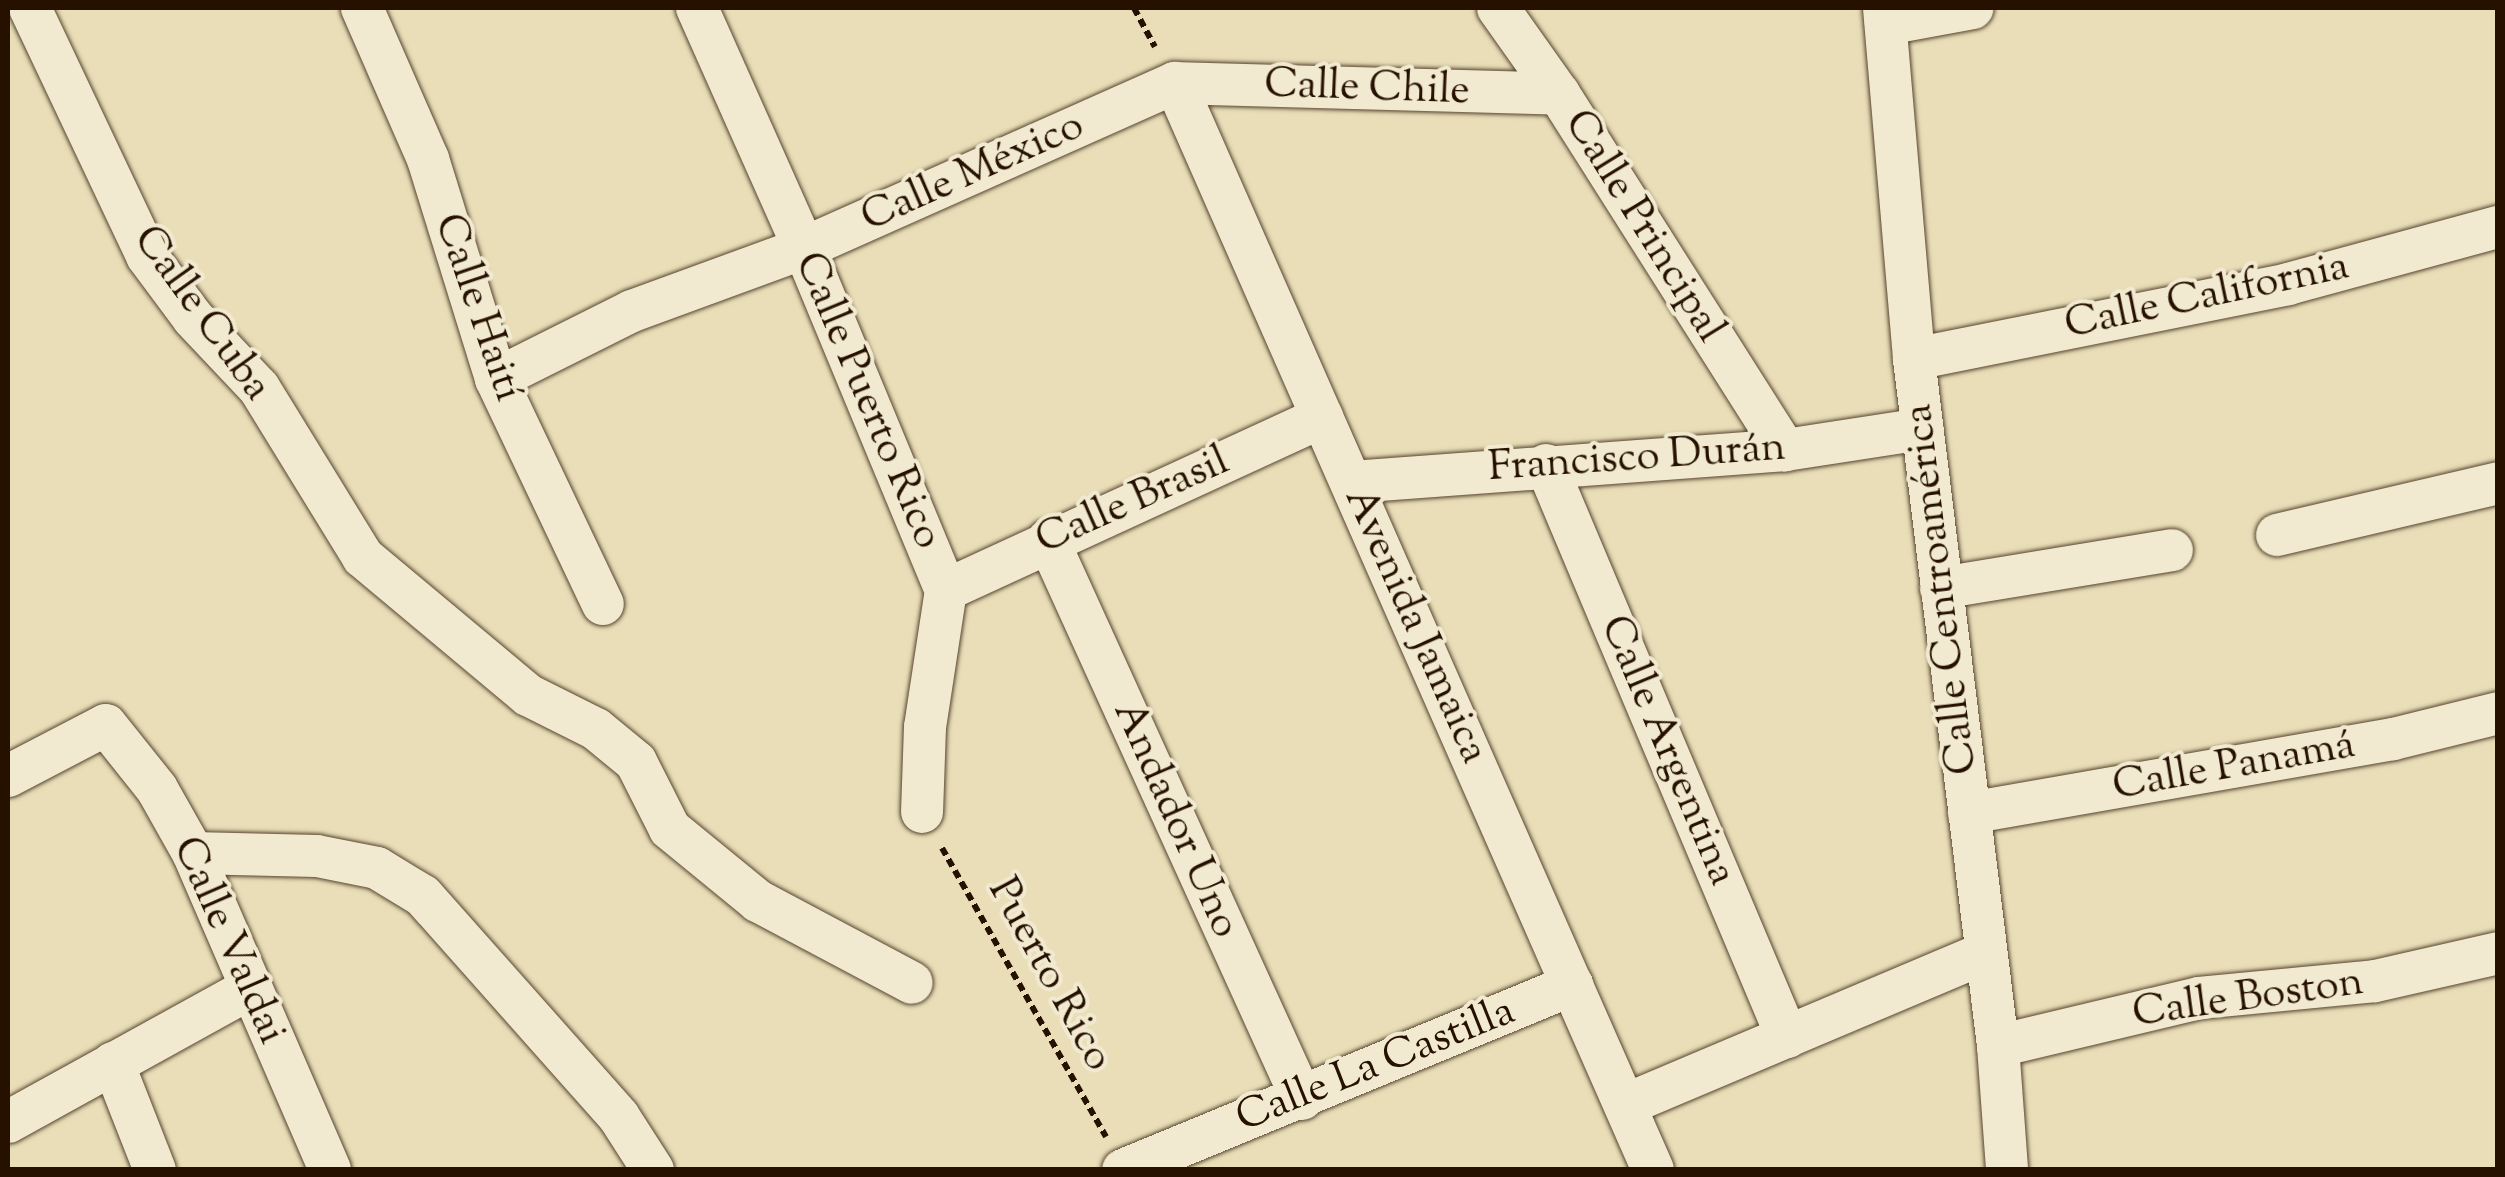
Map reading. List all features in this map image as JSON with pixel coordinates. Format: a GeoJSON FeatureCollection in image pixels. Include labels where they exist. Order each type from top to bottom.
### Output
{"type":"FeatureCollection","features":[{"type":"Feature","properties":{"kind":"street","name":"Calle Cuba"},"geometry":{"type":"LineString","coordinates":[[30,8],[147,256],[193,318],[259,388],[363,557],[528,695],[596,729],[636,762],[670,829],[758,900],[912,983]]}},
{"type":"Feature","properties":{"kind":"street","name":"Calle Haití"},"geometry":{"type":"LineString","coordinates":[[362,8],[428,159],[496,379],[603,604]]}},
{"type":"Feature","properties":{"kind":"street","name":"Calle Puerto Rico"},"geometry":{"type":"LineString","coordinates":[[697,8],[804,248],[946,590],[924,727],[922,812]]}},
{"type":"Feature","properties":{"kind":"street","name":"Calle Principal"},"geometry":{"type":"LineString","coordinates":[[1498,8],[1558,94],[1785,450]]}},
{"type":"Feature","properties":{"kind":"street"},"geometry":{"type":"LineString","coordinates":[[1884,16],[1973,8]]}},
{"type":"Feature","properties":{"kind":"street","name":"Calle Centroamérica"},"geometry":{"type":"LineString","coordinates":[[1884,16],[1914,359],[1998,1046],[2007,1170]]}},
{"type":"Feature","properties":{"kind":"street","name":"Calle México"},"geometry":{"type":"LineString","coordinates":[[496,379],[632,312],[804,248],[1175,84]]}},
{"type":"Feature","properties":{"kind":"street","name":"Calle Chile"},"geometry":{"type":"LineString","coordinates":[[1175,84],[1558,94]]}},
{"type":"Feature","properties":{"kind":"street","name":"Avenida Jamaica"},"geometry":{"type":"LineString","coordinates":[[1175,84],[1653,1170]]}},
{"type":"Feature","properties":{"kind":"street","name":"Calle California"},"geometry":{"type":"LineString","coordinates":[[1914,359],[2288,284],[2498,227]]}},
{"type":"Feature","properties":{"kind":"street","name":"Calle Brasil"},"geometry":{"type":"LineString","coordinates":[[946,590],[1322,417]]}},
{"type":"Feature","properties":{"kind":"street","name":"Francisco Durán"},"geometry":{"type":"LineString","coordinates":[[1352,482],[1785,450],[1922,429]]}},
{"type":"Feature","properties":{"kind":"street","name":"Calle Argentina"},"geometry":{"type":"LineString","coordinates":[[1546,465],[1788,1037]]}},
{"type":"Feature","properties":{"kind":"street"},"geometry":{"type":"LineString","coordinates":[[2277,536],[2498,483]]}},
{"type":"Feature","properties":{"kind":"street","name":"Andador Uno"},"geometry":{"type":"LineString","coordinates":[[1048,540],[1302,1099]]}},
{"type":"Feature","properties":{"kind":"street"},"geometry":{"type":"LineString","coordinates":[[1941,588],[2172,550]]}},
{"type":"Feature","properties":{"kind":"street","name":"Calle Panamá"},"geometry":{"type":"LineString","coordinates":[[1969,813],[2393,739],[2498,713]]}},
{"type":"Feature","properties":{"kind":"street","name":"Calle Valdai"},"geometry":{"type":"LineString","coordinates":[[8,776],[106,725],[157,789],[193,853],[330,1170]]}},
{"type":"Feature","properties":{"kind":"street"},"geometry":{"type":"LineString","coordinates":[[193,853],[317,856],[377,868],[423,896],[619,1117],[653,1170]]}},
{"type":"Feature","properties":{"kind":"street"},"geometry":{"type":"LineString","coordinates":[[1624,1104],[1985,953]]}},
{"type":"Feature","properties":{"kind":"street","name":"Calle Boston"},"geometry":{"type":"LineString","coordinates":[[1998,1046],[2199,998],[2375,982],[2498,953]]}},
{"type":"Feature","properties":{"kind":"street","name":"Calle La Castilla"},"geometry":{"type":"LineString","coordinates":[[1123,1169],[1302,1099],[1572,984]]}},
{"type":"Feature","properties":{"kind":"street"},"geometry":{"type":"LineString","coordinates":[[8,1122],[249,988]]}},
{"type":"Feature","properties":{"kind":"street"},"geometry":{"type":"LineString","coordinates":[[113,1063],[155,1170]]}},
{"type":"Feature","properties":{"kind":"path","name":"Puerto Rico"},"geometry":{"type":"LineString","coordinates":[[922,812],[1123,1169]]}}]}
